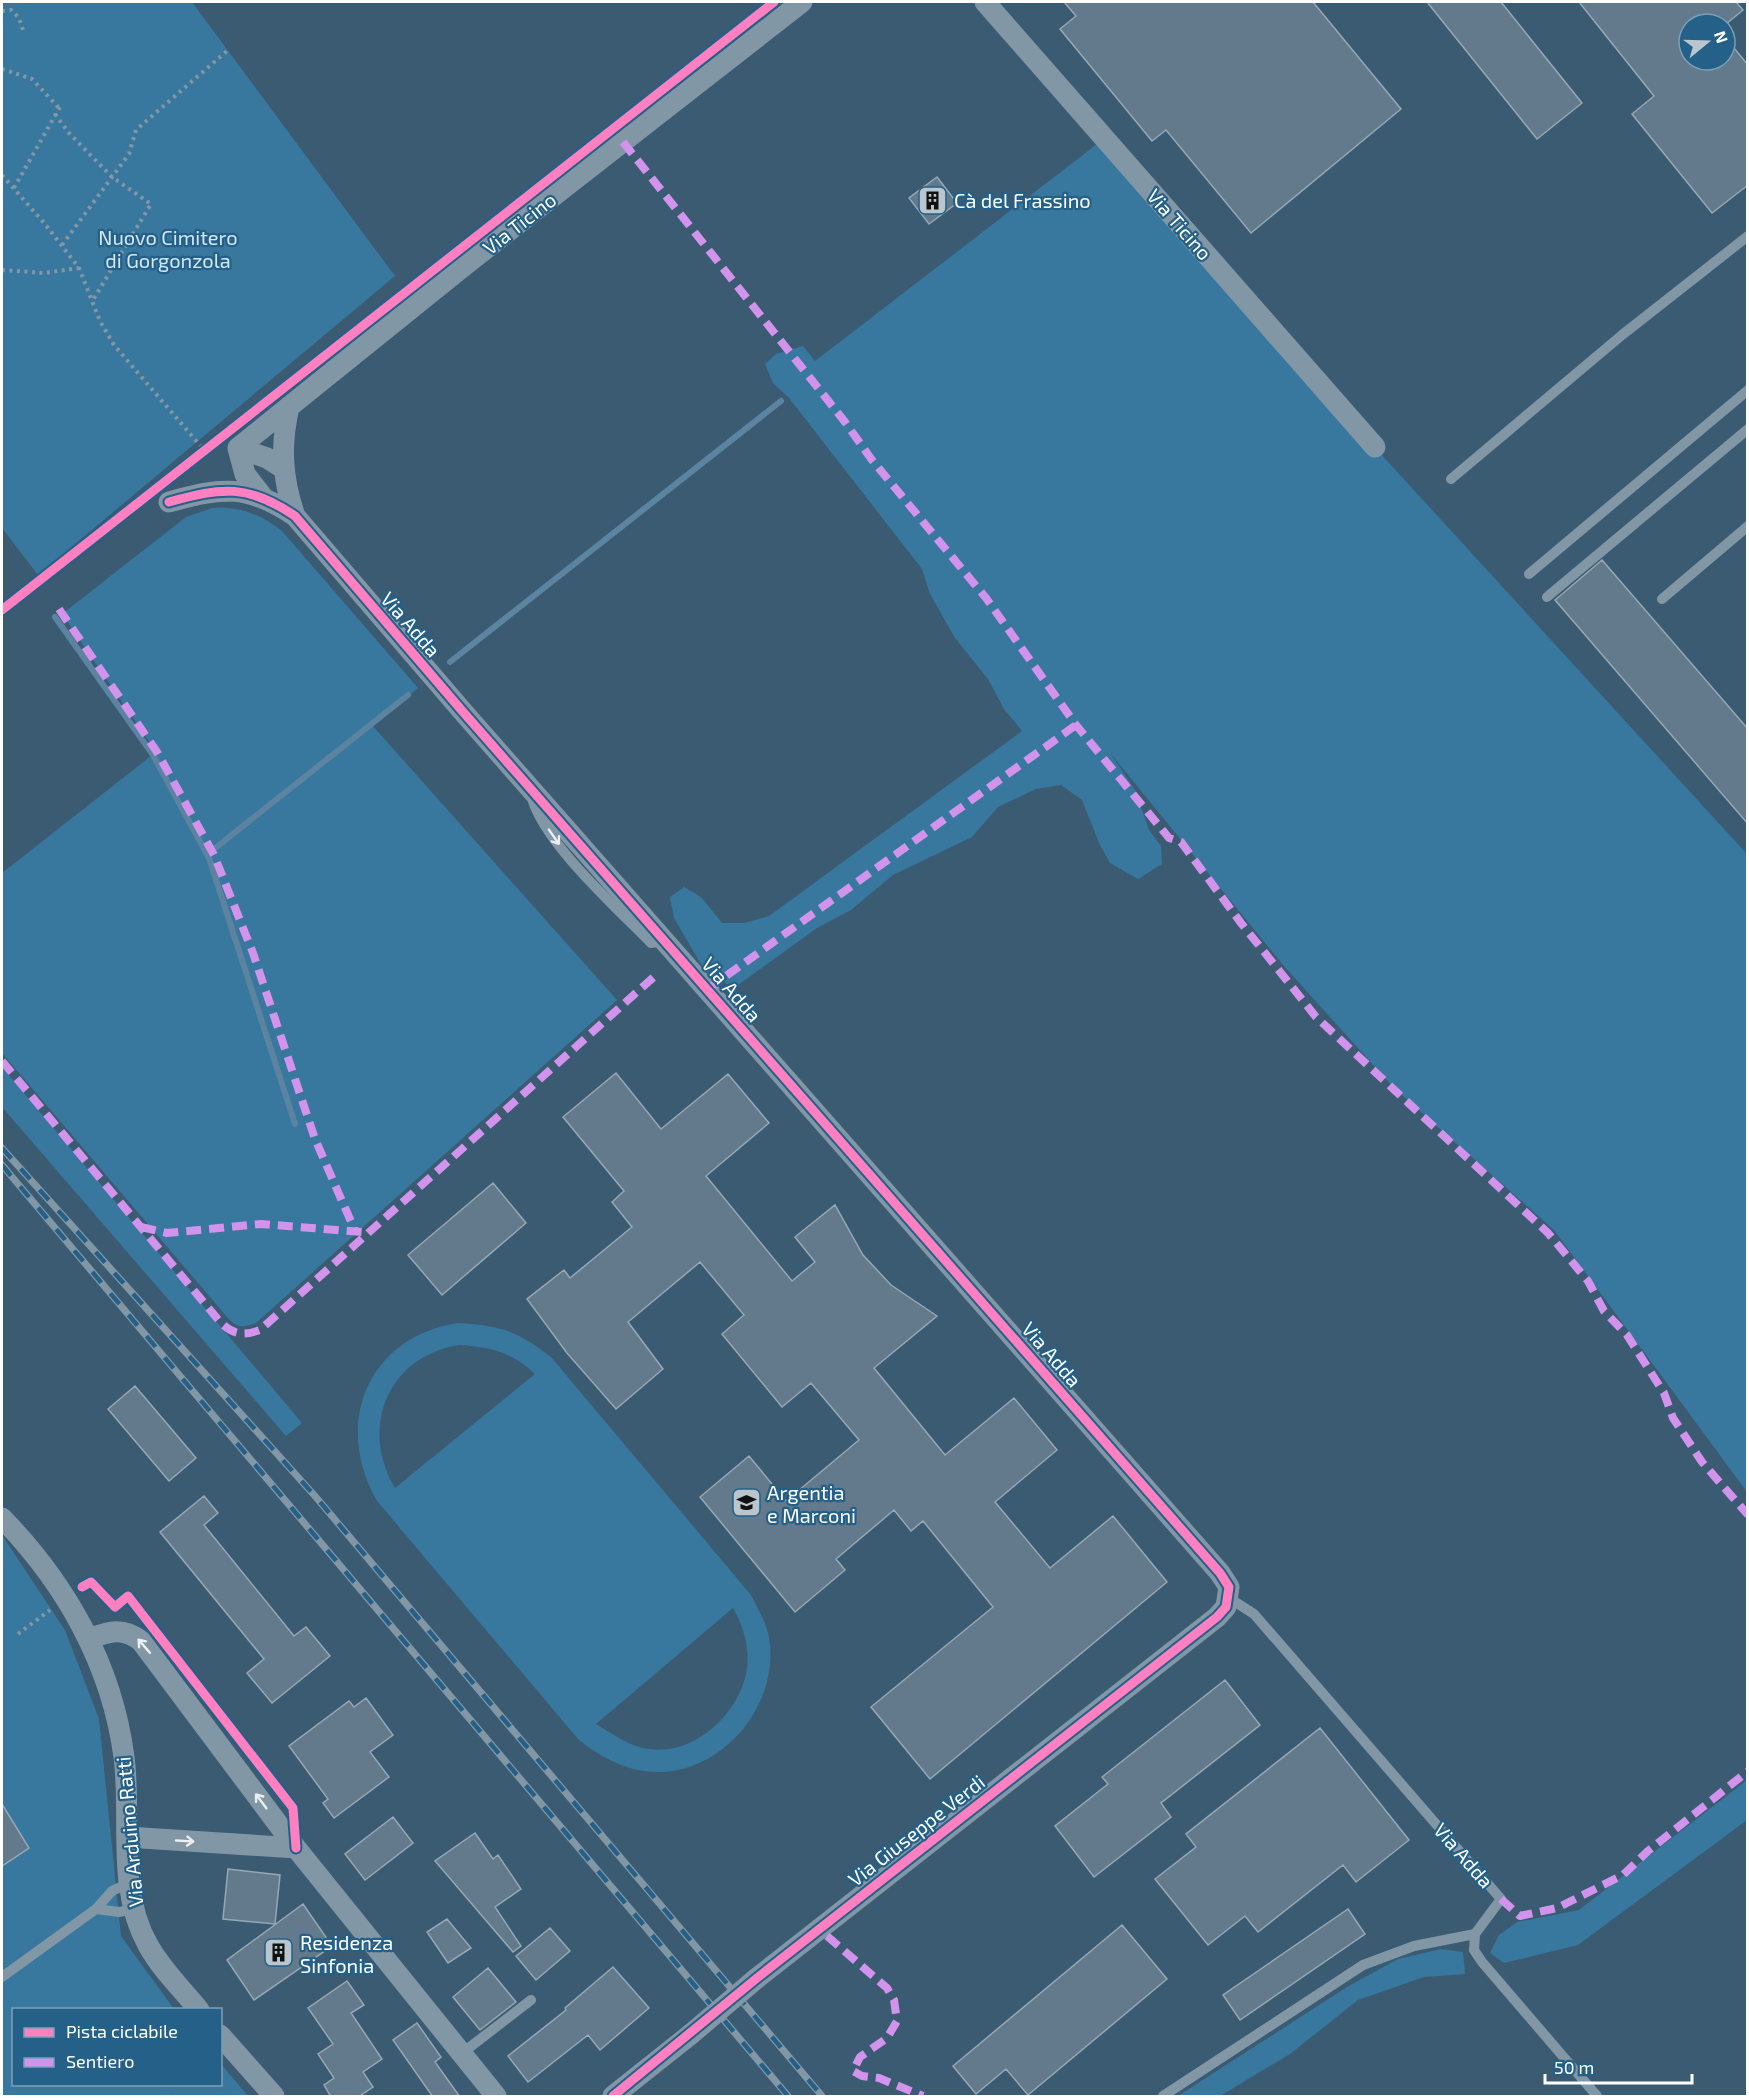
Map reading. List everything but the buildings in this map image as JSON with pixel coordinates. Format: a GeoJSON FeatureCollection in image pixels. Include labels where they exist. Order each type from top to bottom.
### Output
{"type":"FeatureCollection","features":[{"type":"Feature","properties":{"kind":"street","name":"Via Ticino"},"geometry":{"type":"LineString","coordinates":[[238,448],[458,271],[802,2]]}},
{"type":"Feature","properties":{"kind":"street","name":"Via Ticino"},"geometry":{"type":"LineString","coordinates":[[985,2],[1375,447]]}},
{"type":"Feature","properties":{"kind":"street","name":"Via Adda"},"geometry":{"type":"LineString","coordinates":[[290,407],[282,448],[284,469],[295,516]]}},
{"type":"Feature","properties":{"kind":"street","name":"Via Adda"},"geometry":{"type":"LineString","coordinates":[[238,448],[245,474],[262,496],[295,516],[528,786],[1220,1573],[1229,1592]]}},
{"type":"Feature","properties":{"kind":"street"},"geometry":{"type":"LineString","coordinates":[[238,448],[267,458],[284,469]]}},
{"type":"Feature","properties":{"kind":"street","name":"Via Adda"},"geometry":{"type":"LineString","coordinates":[[169,502],[222,491],[262,496]]}},
{"type":"Feature","properties":{"kind":"street","name":"Via Arduino Ratti"},"geometry":{"type":"LineString","coordinates":[[2,1518],[59,1586],[88,1639],[105,1680],[119,1730],[125,1767],[129,1883],[134,1909],[152,1953],[197,2008]]}},
{"type":"Feature","properties":{"kind":"street","name":"Via Giuseppe Verdi"},"geometry":{"type":"LineString","coordinates":[[613,2097],[757,1978],[1217,1617],[1226,1607],[1229,1592]]}},
{"type":"Feature","properties":{"kind":"street"},"geometry":{"type":"LineString","coordinates":[[88,1639],[117,1630],[141,1641],[296,1848],[496,2097]]}},
{"type":"Feature","properties":{"kind":"street"},"geometry":{"type":"LineString","coordinates":[[127,1837],[296,1848]]}},
{"type":"Feature","properties":{"kind":"street"},"geometry":{"type":"LineString","coordinates":[[222,2037],[274,2097]]}},
{"type":"Feature","properties":{"kind":"lane"},"geometry":{"type":"LineString","coordinates":[[1451,479],[1622,335],[1748,236]]}},
{"type":"Feature","properties":{"kind":"lane"},"geometry":{"type":"LineString","coordinates":[[1529,574],[1748,390]]}},
{"type":"Feature","properties":{"kind":"lane"},"geometry":{"type":"LineString","coordinates":[[1547,597],[1748,429]]}},
{"type":"Feature","properties":{"kind":"lane"},"geometry":{"type":"LineString","coordinates":[[1662,599],[1748,526]]}},
{"type":"Feature","properties":{"kind":"lane","name":"Via Adda"},"geometry":{"type":"LineString","coordinates":[[1229,1592],[1254,1614],[1501,1899],[1475,1934]]}},
{"type":"Feature","properties":{"kind":"lane"},"geometry":{"type":"LineString","coordinates":[[2,1977],[96,1909],[112,1891],[129,1883]]}},
{"type":"Feature","properties":{"kind":"lane"},"geometry":{"type":"LineString","coordinates":[[96,1909],[119,1912],[134,1909]]}},
{"type":"Feature","properties":{"kind":"lane"},"geometry":{"type":"LineString","coordinates":[[1163,2097],[1363,1965],[1414,1946],[1475,1934],[1474,1950],[1482,1962],[1597,2097]]}},
{"type":"Feature","properties":{"kind":"lane"},"geometry":{"type":"LineString","coordinates":[[461,2054],[531,2000]]}},
{"type":"Feature","properties":{"kind":"path"},"geometry":{"type":"LineString","coordinates":[[2,10],[11,10],[19,18],[23,30]]}},
{"type":"Feature","properties":{"kind":"path"},"geometry":{"type":"LineString","coordinates":[[62,245],[129,154],[136,130],[228,50]]}},
{"type":"Feature","properties":{"kind":"path"},"geometry":{"type":"LineString","coordinates":[[2,69],[32,79],[60,106],[14,188]]}},
{"type":"Feature","properties":{"kind":"path"},"geometry":{"type":"LineString","coordinates":[[56,114],[75,140],[111,177],[150,201],[151,206],[93,300]]}},
{"type":"Feature","properties":{"kind":"path"},"geometry":{"type":"LineString","coordinates":[[2,175],[79,268],[100,321],[114,345],[204,450]]}},
{"type":"Feature","properties":{"kind":"path"},"geometry":{"type":"LineString","coordinates":[[2,270],[44,273],[79,268]]}},
{"type":"Feature","properties":{"kind":"path"},"geometry":{"type":"LineString","coordinates":[[194,458],[213,443]]}},
{"type":"Feature","properties":{"kind":"path"},"geometry":{"type":"LineString","coordinates":[[18,1634],[56,1606]]}},
{"type":"Feature","properties":{"kind":"green space","name":"Nuovo Cimitero di Gorgonzola"},"geometry":{"type":"Polygon","coordinates":[[[2,2],[192,2],[395,276],[38,575],[2,528],[2,2]]]}},
{"type":"Feature","properties":{"kind":"green space"},"geometry":{"type":"Polygon","coordinates":[[[1097,144],[1747,854],[1747,1492],[1554,1230],[1394,1088],[1283,965],[1111,754],[1135,790],[1149,830],[1161,846],[1162,864],[1138,879],[1110,863],[1100,845],[1082,800],[1061,785],[1036,789],[998,807],[972,837],[893,875],[851,910],[817,928],[734,988],[705,971],[674,918],[670,897],[684,887],[701,897],[722,923],[744,923],[769,916],[1022,731],[1004,709],[988,679],[955,638],[930,594],[922,569],[789,398],[773,383],[765,364],[776,354],[803,346],[815,361],[1097,144]]]}},
{"type":"Feature","properties":{"kind":"green space"},"geometry":{"type":"Polygon","coordinates":[[[212,508],[231,508],[249,512],[282,531],[418,688],[372,725],[617,1000],[256,1323],[247,1326],[237,1325],[227,1317],[2,1053],[2,873],[156,752],[62,614],[186,517],[212,508]]]}},
{"type":"Feature","properties":{"kind":"green space"},"geometry":{"type":"Polygon","coordinates":[[[2,1067],[302,1423],[286,1436],[2,1107],[2,1067]]]}},
{"type":"Feature","properties":{"kind":"green space"},"geometry":{"type":"Polygon","coordinates":[[[458,1323],[497,1328],[518,1335],[551,1357],[751,1595],[769,1637],[770,1665],[764,1693],[751,1718],[733,1740],[711,1757],[686,1768],[659,1772],[623,1766],[584,1744],[377,1501],[364,1472],[358,1443],[359,1415],[367,1388],[381,1365],[401,1346],[427,1332],[458,1323]],[[459,1345],[434,1352],[414,1364],[398,1379],[387,1398],[381,1419],[380,1442],[385,1465],[395,1488],[535,1374],[518,1360],[500,1352],[459,1345]],[[733,1608],[596,1724],[631,1744],[654,1750],[690,1743],[706,1734],[731,1707],[746,1674],[748,1657],[746,1640],[733,1608]]]}},
{"type":"Feature","properties":{"kind":"green space"},"geometry":{"type":"Polygon","coordinates":[[[2,1535],[65,1630],[99,1719],[121,1936],[173,2008],[12,2008],[12,2086],[222,2086],[222,2065],[248,2096],[175,2096],[172,2094],[169,2096],[2,2096],[2,1535]]]}},
{"type":"Feature","properties":{"kind":"green space"},"geometry":{"type":"Polygon","coordinates":[[[1747,1780],[1747,1820],[1578,1945],[1504,1963],[1490,1953],[1499,1935],[1517,1922],[1579,1910],[1747,1780]]]}},
{"type":"Feature","properties":{"kind":"green space"},"geometry":{"type":"Polygon","coordinates":[[[1441,1949],[1463,1952],[1465,1974],[1424,1977],[1358,2000],[1290,2054],[1220,2096],[1178,2096],[1347,1987],[1398,1959],[1441,1949]]]}},
{"type":"Feature","properties":{"kind":"waterway"},"geometry":{"type":"LineString","coordinates":[[450,662],[781,401]]}},
{"type":"Feature","properties":{"kind":"waterway"},"geometry":{"type":"LineString","coordinates":[[55,617],[153,755],[209,858],[295,1124]]}},
{"type":"Feature","properties":{"kind":"waterway"},"geometry":{"type":"LineString","coordinates":[[214,849],[408,695]]}},
{"type":"Feature","properties":{"kind":"railway"},"geometry":{"type":"LineString","coordinates":[[2,1148],[315,1496],[822,2096]]}},
{"type":"Feature","properties":{"kind":"railway"},"geometry":{"type":"LineString","coordinates":[[2,1165],[788,2096]]}},
{"type":"Feature","properties":{"kind":"marked path"},"geometry":{"type":"LineString","coordinates":[[623,142],[845,422],[872,460],[986,598],[1076,725],[1169,838],[1181,842],[1241,923],[1316,1017],[1548,1233],[1588,1281],[1604,1311],[1627,1335],[1664,1393],[1673,1418],[1702,1462],[1748,1515]]}},
{"type":"Feature","properties":{"kind":"marked path"},"geometry":{"type":"LineString","coordinates":[[59,609],[157,752],[214,855],[253,953],[315,1139],[356,1233]]}},
{"type":"Feature","properties":{"kind":"marked path"},"geometry":{"type":"LineString","coordinates":[[708,989],[1076,725]]}},
{"type":"Feature","properties":{"kind":"marked path"},"geometry":{"type":"LineString","coordinates":[[2,1061],[221,1323],[235,1332],[249,1333],[260,1330],[656,975]]}},
{"type":"Feature","properties":{"kind":"marked path"},"geometry":{"type":"LineString","coordinates":[[141,1227],[167,1233],[261,1224],[362,1232]]}},
{"type":"Feature","properties":{"kind":"marked path"},"geometry":{"type":"LineString","coordinates":[[1501,1899],[1520,1916],[1557,1908],[1623,1875],[1648,1851],[1748,1771]]}},
{"type":"Feature","properties":{"kind":"marked path"},"geometry":{"type":"LineString","coordinates":[[827,1936],[887,1988],[894,2000],[897,2021],[887,2038],[860,2057],[853,2071],[862,2076],[879,2078],[923,2096]]}},
{"type":"Feature","properties":{"kind":"cycle path"},"geometry":{"type":"LineString","coordinates":[[2,610],[774,2]]}},
{"type":"Feature","properties":{"kind":"cycle path"},"geometry":{"type":"LineString","coordinates":[[169,502],[204,493],[234,491],[263,498],[295,516],[464,713],[1220,1573],[1229,1587],[1226,1607],[1217,1617],[757,1978],[613,2096]]}},
{"type":"Feature","properties":{"kind":"cycle path"},"geometry":{"type":"LineString","coordinates":[[82,1587],[91,1582],[115,1607],[128,1596],[293,1808],[296,1848]]}},
{"type":"Feature","properties":{"kind":"place","name":"Cà del Frassino"},"geometry":{"type":"Point","coordinates":[933,200]}},
{"type":"Feature","properties":{"kind":"place","name":"Argentia e Marconi"},"geometry":{"type":"Point","coordinates":[746,1503]}},
{"type":"Feature","properties":{"kind":"place","name":"Residenza Sinfonia"},"geometry":{"type":"Point","coordinates":[279,1953]}}]}
